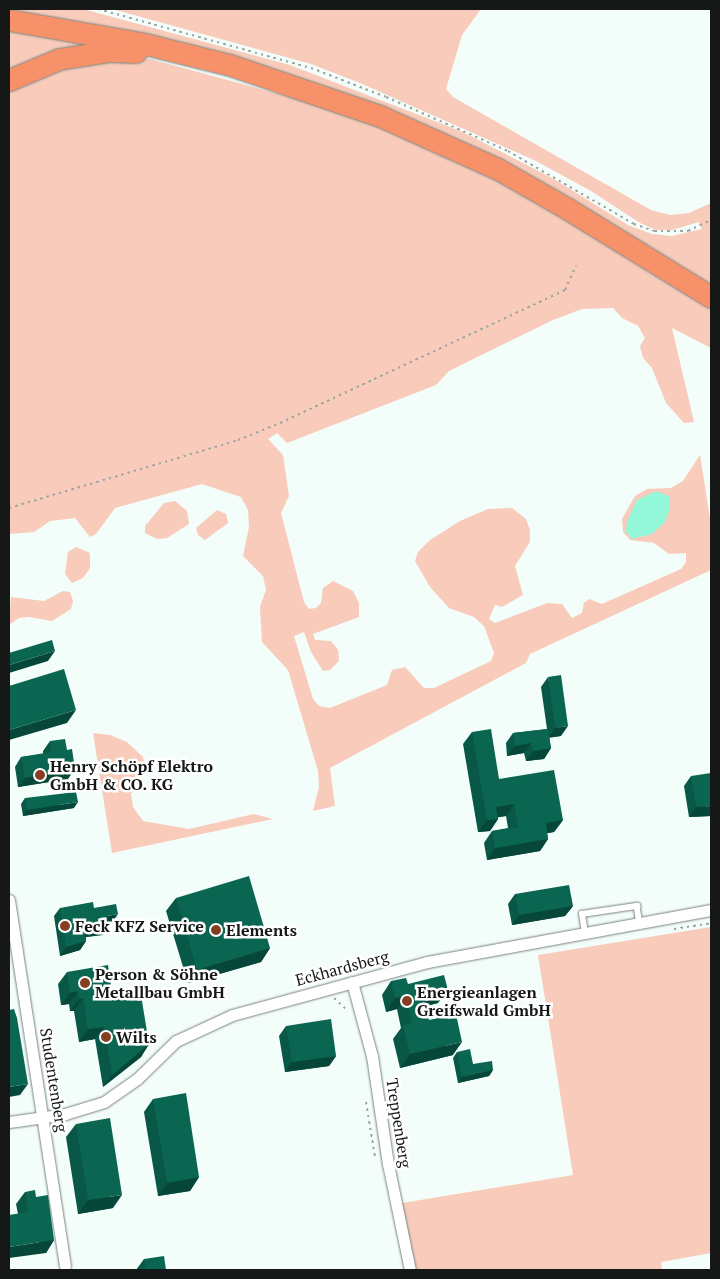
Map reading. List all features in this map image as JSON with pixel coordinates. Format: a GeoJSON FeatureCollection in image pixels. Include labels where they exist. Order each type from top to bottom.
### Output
{"type":"FeatureCollection","features":[{"type":"Feature","properties":{"kind":"highway"},"geometry":{"type":"LineString","coordinates":[[9,20],[79,30],[206,59],[324,95],[498,170],[593,224],[711,297]]}},
{"type":"Feature","properties":{"kind":"highway"},"geometry":{"type":"LineString","coordinates":[[9,80],[41,65],[88,53],[140,52],[206,59]]}},
{"type":"Feature","properties":{"kind":"street","name":"Studentenberg"},"geometry":{"type":"LineString","coordinates":[[9,900],[65,1266]]}},
{"type":"Feature","properties":{"kind":"street","name":"Eckhardsberg"},"geometry":{"type":"LineString","coordinates":[[9,1122],[65,1114],[104,1102],[132,1084],[176,1041],[211,1022],[427,962],[711,910]]}},
{"type":"Feature","properties":{"kind":"street","name":"Treppenberg"},"geometry":{"type":"LineString","coordinates":[[352,982],[372,1056],[388,1164],[410,1270]]}},
{"type":"Feature","properties":{"kind":"lane"},"geometry":{"type":"LineString","coordinates":[[585,933],[582,914],[637,906],[640,924]]}},
{"type":"Feature","properties":{"kind":"path"},"geometry":{"type":"LineString","coordinates":[[701,225],[711,220]]}},
{"type":"Feature","properties":{"kind":"path"},"geometry":{"type":"LineString","coordinates":[[9,508],[238,440],[280,423],[565,290],[576,265]]}},
{"type":"Feature","properties":{"kind":"shaded area"},"geometry":{"type":"Polygon","coordinates":[[[9,9],[83,9],[290,65],[463,132],[554,179],[628,225],[652,234],[672,236],[702,229],[699,222],[672,230],[656,230],[640,223],[591,191],[536,161],[360,83],[311,64],[112,9],[481,9],[462,35],[446,89],[453,97],[651,210],[670,215],[689,213],[711,203],[711,290],[404,119],[9,14],[9,9]]]}},
{"type":"Feature","properties":{"kind":"shaded area"},"geometry":{"type":"Polygon","coordinates":[[[9,27],[101,41],[9,74],[9,27]]]}},
{"type":"Feature","properties":{"kind":"shaded area"},"geometry":{"type":"Polygon","coordinates":[[[139,56],[356,115],[505,182],[711,305],[711,348],[672,328],[694,422],[684,423],[666,403],[652,368],[643,358],[640,346],[645,338],[638,326],[622,318],[613,308],[582,309],[553,320],[449,371],[436,385],[287,443],[277,433],[268,439],[283,455],[289,496],[281,513],[304,602],[309,609],[316,608],[321,603],[323,588],[333,581],[353,591],[359,603],[359,617],[313,634],[315,640],[331,641],[338,650],[339,661],[330,670],[323,671],[311,652],[304,632],[294,636],[313,699],[319,706],[330,708],[387,685],[392,670],[405,667],[424,688],[434,688],[491,661],[494,653],[484,626],[474,617],[449,608],[430,587],[415,561],[418,552],[430,540],[460,521],[488,509],[512,508],[526,519],[530,530],[530,542],[515,566],[523,595],[502,607],[495,605],[489,619],[495,623],[547,603],[562,604],[572,618],[582,613],[584,603],[589,599],[602,604],[681,569],[686,562],[686,553],[669,554],[654,543],[630,540],[623,532],[622,519],[635,496],[647,489],[671,488],[683,481],[700,455],[711,525],[711,570],[530,654],[526,663],[330,768],[335,806],[313,811],[319,787],[318,771],[288,670],[262,642],[260,607],[266,590],[263,576],[243,556],[249,527],[248,510],[241,497],[202,484],[115,508],[96,534],[90,537],[75,518],[50,521],[34,532],[9,534],[9,85],[42,68],[139,56]]]}},
{"type":"Feature","properties":{"kind":"shaded area"},"geometry":{"type":"Polygon","coordinates":[[[656,491],[669,496],[670,508],[665,522],[652,534],[632,539],[626,532],[627,521],[637,500],[656,491]]]}},
{"type":"Feature","properties":{"kind":"shaded area"},"geometry":{"type":"Polygon","coordinates":[[[175,501],[187,511],[189,524],[167,538],[157,539],[145,533],[145,526],[164,503],[175,501]]]}},
{"type":"Feature","properties":{"kind":"shaded area"},"geometry":{"type":"Polygon","coordinates":[[[217,510],[226,514],[228,523],[205,540],[198,535],[196,528],[217,510]]]}},
{"type":"Feature","properties":{"kind":"shaded area"},"geometry":{"type":"Polygon","coordinates":[[[76,547],[90,553],[90,568],[83,578],[72,583],[65,574],[68,552],[76,547]]]}},
{"type":"Feature","properties":{"kind":"shaded area"},"geometry":{"type":"Polygon","coordinates":[[[63,591],[70,592],[73,601],[71,609],[52,621],[29,617],[19,618],[9,625],[11,597],[44,601],[63,591]]]}},
{"type":"Feature","properties":{"kind":"shaded area"},"geometry":{"type":"Polygon","coordinates":[[[93,733],[110,735],[127,742],[143,757],[146,770],[131,794],[133,807],[143,821],[189,829],[254,814],[273,819],[112,853],[93,733]]]}},
{"type":"Feature","properties":{"kind":"shaded area"},"geometry":{"type":"Polygon","coordinates":[[[711,927],[711,1253],[661,1262],[662,1270],[416,1270],[402,1203],[573,1175],[538,955],[711,927]]]}},
{"type":"Feature","properties":{"kind":"building"},"geometry":{"type":"Polygon","coordinates":[[[52,640],[55,651],[9,665],[9,653],[52,640]]]}},
{"type":"Feature","properties":{"kind":"building"},"geometry":{"type":"Polygon","coordinates":[[[64,669],[76,710],[9,730],[9,686],[64,669]]]}},
{"type":"Feature","properties":{"kind":"building"},"geometry":{"type":"Polygon","coordinates":[[[561,675],[568,726],[555,728],[548,677],[561,675]]]}},
{"type":"Feature","properties":{"kind":"building"},"geometry":{"type":"Polygon","coordinates":[[[491,729],[499,779],[554,770],[563,820],[546,823],[548,839],[495,848],[492,831],[518,827],[514,804],[496,807],[498,819],[487,820],[472,732],[491,729]]]}},
{"type":"Feature","properties":{"kind":"building"},"geometry":{"type":"Polygon","coordinates":[[[548,729],[551,748],[533,751],[531,743],[515,746],[513,733],[548,729]]]}},
{"type":"Feature","properties":{"kind":"building"},"geometry":{"type":"Polygon","coordinates":[[[65,739],[67,750],[72,749],[75,769],[25,778],[21,757],[51,752],[50,741],[65,739]]]}},
{"type":"Feature","properties":{"kind":"building"},"geometry":{"type":"Polygon","coordinates":[[[711,773],[711,806],[696,807],[691,776],[711,773]]]}},
{"type":"Feature","properties":{"kind":"building"},"geometry":{"type":"Polygon","coordinates":[[[76,792],[78,802],[27,810],[25,798],[76,792]]]}},
{"type":"Feature","properties":{"kind":"building"},"geometry":{"type":"Polygon","coordinates":[[[249,876],[270,948],[197,970],[176,898],[249,876]]]}},
{"type":"Feature","properties":{"kind":"building"},"geometry":{"type":"Polygon","coordinates":[[[569,885],[573,906],[519,915],[515,894],[569,885]]]}},
{"type":"Feature","properties":{"kind":"building"},"geometry":{"type":"Polygon","coordinates":[[[93,902],[94,908],[116,904],[118,914],[107,916],[108,926],[84,930],[86,941],[66,947],[60,908],[93,902]]]}},
{"type":"Feature","properties":{"kind":"building"},"geometry":{"type":"Polygon","coordinates":[[[108,965],[113,999],[141,995],[149,1044],[112,1075],[104,1027],[88,1029],[83,998],[79,999],[78,991],[70,993],[67,972],[108,965]]]}},
{"type":"Feature","properties":{"kind":"building"},"geometry":{"type":"Polygon","coordinates":[[[444,975],[448,990],[423,996],[429,1020],[456,1014],[462,1042],[410,1054],[403,1025],[412,1023],[406,996],[395,998],[391,981],[406,978],[408,984],[444,975]]]}},
{"type":"Feature","properties":{"kind":"building"},"geometry":{"type":"Polygon","coordinates":[[[14,1009],[28,1084],[9,1087],[9,1010],[14,1009]]]}},
{"type":"Feature","properties":{"kind":"building"},"geometry":{"type":"Polygon","coordinates":[[[331,1019],[336,1056],[292,1062],[286,1026],[331,1019]]]}},
{"type":"Feature","properties":{"kind":"building"},"geometry":{"type":"Polygon","coordinates":[[[470,1049],[473,1064],[492,1061],[493,1070],[462,1077],[457,1052],[470,1049]]]}},
{"type":"Feature","properties":{"kind":"building"},"geometry":{"type":"Polygon","coordinates":[[[186,1093],[199,1177],[167,1183],[153,1099],[186,1093]]]}},
{"type":"Feature","properties":{"kind":"building"},"geometry":{"type":"Polygon","coordinates":[[[110,1118],[122,1195],[88,1200],[76,1124],[110,1118]]]}},
{"type":"Feature","properties":{"kind":"building"},"geometry":{"type":"Polygon","coordinates":[[[35,1190],[36,1197],[48,1195],[54,1240],[9,1247],[9,1215],[28,1212],[25,1192],[35,1190]]]}},
{"type":"Feature","properties":{"kind":"building"},"geometry":{"type":"Polygon","coordinates":[[[164,1256],[166,1270],[146,1270],[144,1259],[164,1256]]]}},
{"type":"Feature","properties":{"kind":"place","name":"Henry Schöpf Elektro GmbH & CO. KG"},"geometry":{"type":"Point","coordinates":[40,775]}},
{"type":"Feature","properties":{"kind":"place","name":"Feck KFZ Service"},"geometry":{"type":"Point","coordinates":[65,926]}},
{"type":"Feature","properties":{"kind":"place","name":"Elements"},"geometry":{"type":"Point","coordinates":[216,930]}},
{"type":"Feature","properties":{"kind":"place","name":"Person & Söhne Metallbau GmbH"},"geometry":{"type":"Point","coordinates":[85,983]}},
{"type":"Feature","properties":{"kind":"place","name":"Energieanlagen Greifswald GmbH"},"geometry":{"type":"Point","coordinates":[407,1001]}},
{"type":"Feature","properties":{"kind":"place","name":"Wilts"},"geometry":{"type":"Point","coordinates":[106,1037]}}]}
